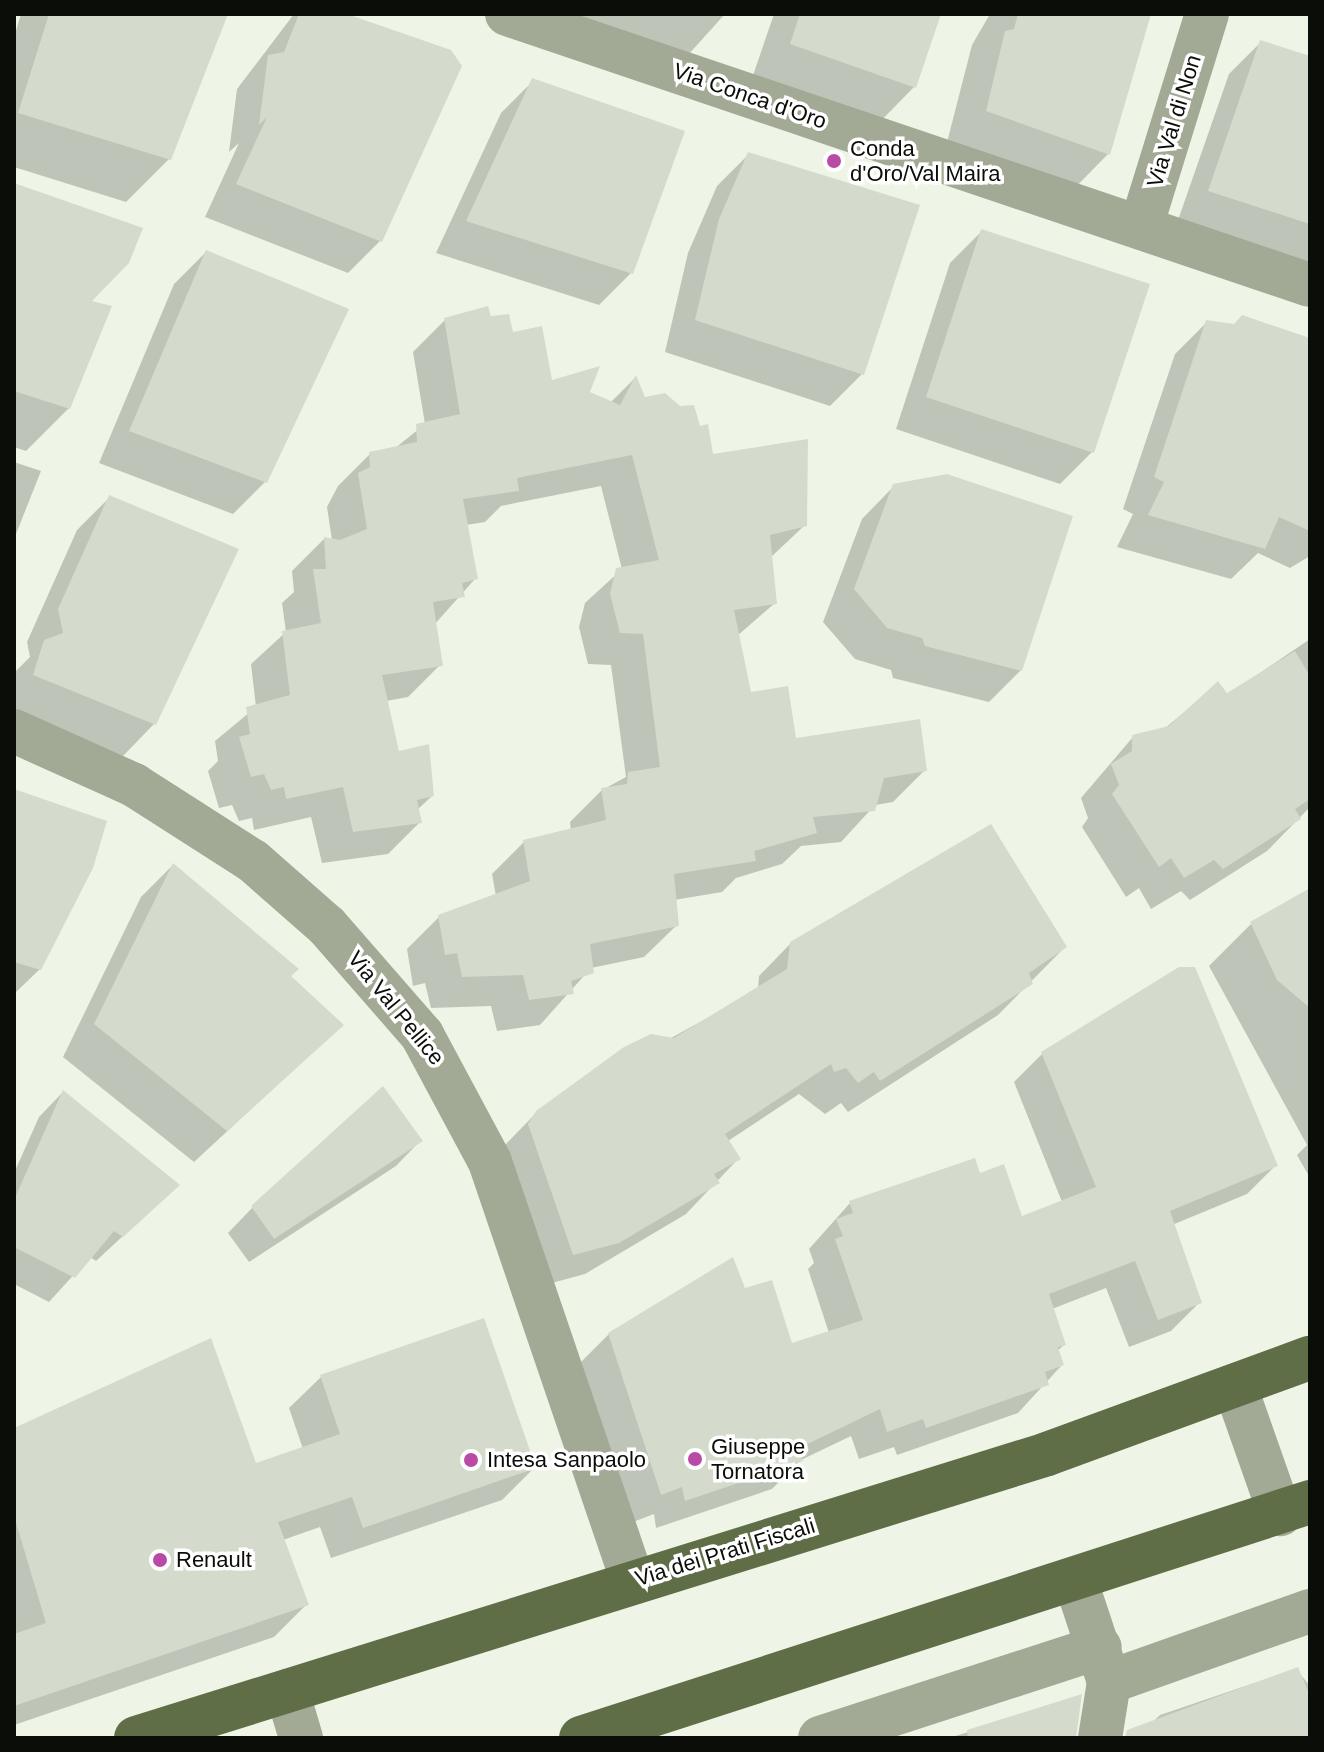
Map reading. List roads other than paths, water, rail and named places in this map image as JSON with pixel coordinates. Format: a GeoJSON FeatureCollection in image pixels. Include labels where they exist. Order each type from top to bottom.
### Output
{"type":"FeatureCollection","features":[{"type":"Feature","properties":{"kind":"main road","name":"Via dei Prati Fiscali"},"geometry":{"type":"LineString","coordinates":[[136,1738],[632,1579],[1047,1454],[1310,1358]]}},
{"type":"Feature","properties":{"kind":"main road"},"geometry":{"type":"LineString","coordinates":[[581,1738],[1076,1582],[1295,1508]]}},
{"type":"Feature","properties":{"kind":"street","name":"Via Conca d'Oro"},"geometry":{"type":"LineString","coordinates":[[507,14],[1310,285]]}},
{"type":"Feature","properties":{"kind":"street","name":"Via Val di Non"},"geometry":{"type":"LineString","coordinates":[[1141,227],[1207,14]]}},
{"type":"Feature","properties":{"kind":"street","name":"Via Val Pellice"},"geometry":{"type":"LineString","coordinates":[[14,731],[134,785],[253,861],[327,926],[422,1035],[490,1162],[632,1579]]}},
{"type":"Feature","properties":{"kind":"street"},"geometry":{"type":"LineString","coordinates":[[1235,1386],[1295,1508]]}},
{"type":"Feature","properties":{"kind":"street"},"geometry":{"type":"LineString","coordinates":[[1076,1582],[1104,1665],[1100,1738]]}},
{"type":"Feature","properties":{"kind":"street"},"geometry":{"type":"LineString","coordinates":[[820,1738],[1310,1611]]}},
{"type":"Feature","properties":{"kind":"street"},"geometry":{"type":"LineString","coordinates":[[287,1691],[301,1738]]}},
{"type":"Feature","properties":{"kind":"place","name":"Conda d'Oro/Val Maira"},"geometry":{"type":"Point","coordinates":[834,161]}},
{"type":"Feature","properties":{"kind":"place","name":"Giuseppe Tornatora"},"geometry":{"type":"Point","coordinates":[695,1459]}},
{"type":"Feature","properties":{"kind":"place","name":"Intesa Sanpaolo"},"geometry":{"type":"Point","coordinates":[471,1460]}},
{"type":"Feature","properties":{"kind":"place","name":"Renault"},"geometry":{"type":"Point","coordinates":[160,1560]}}]}
